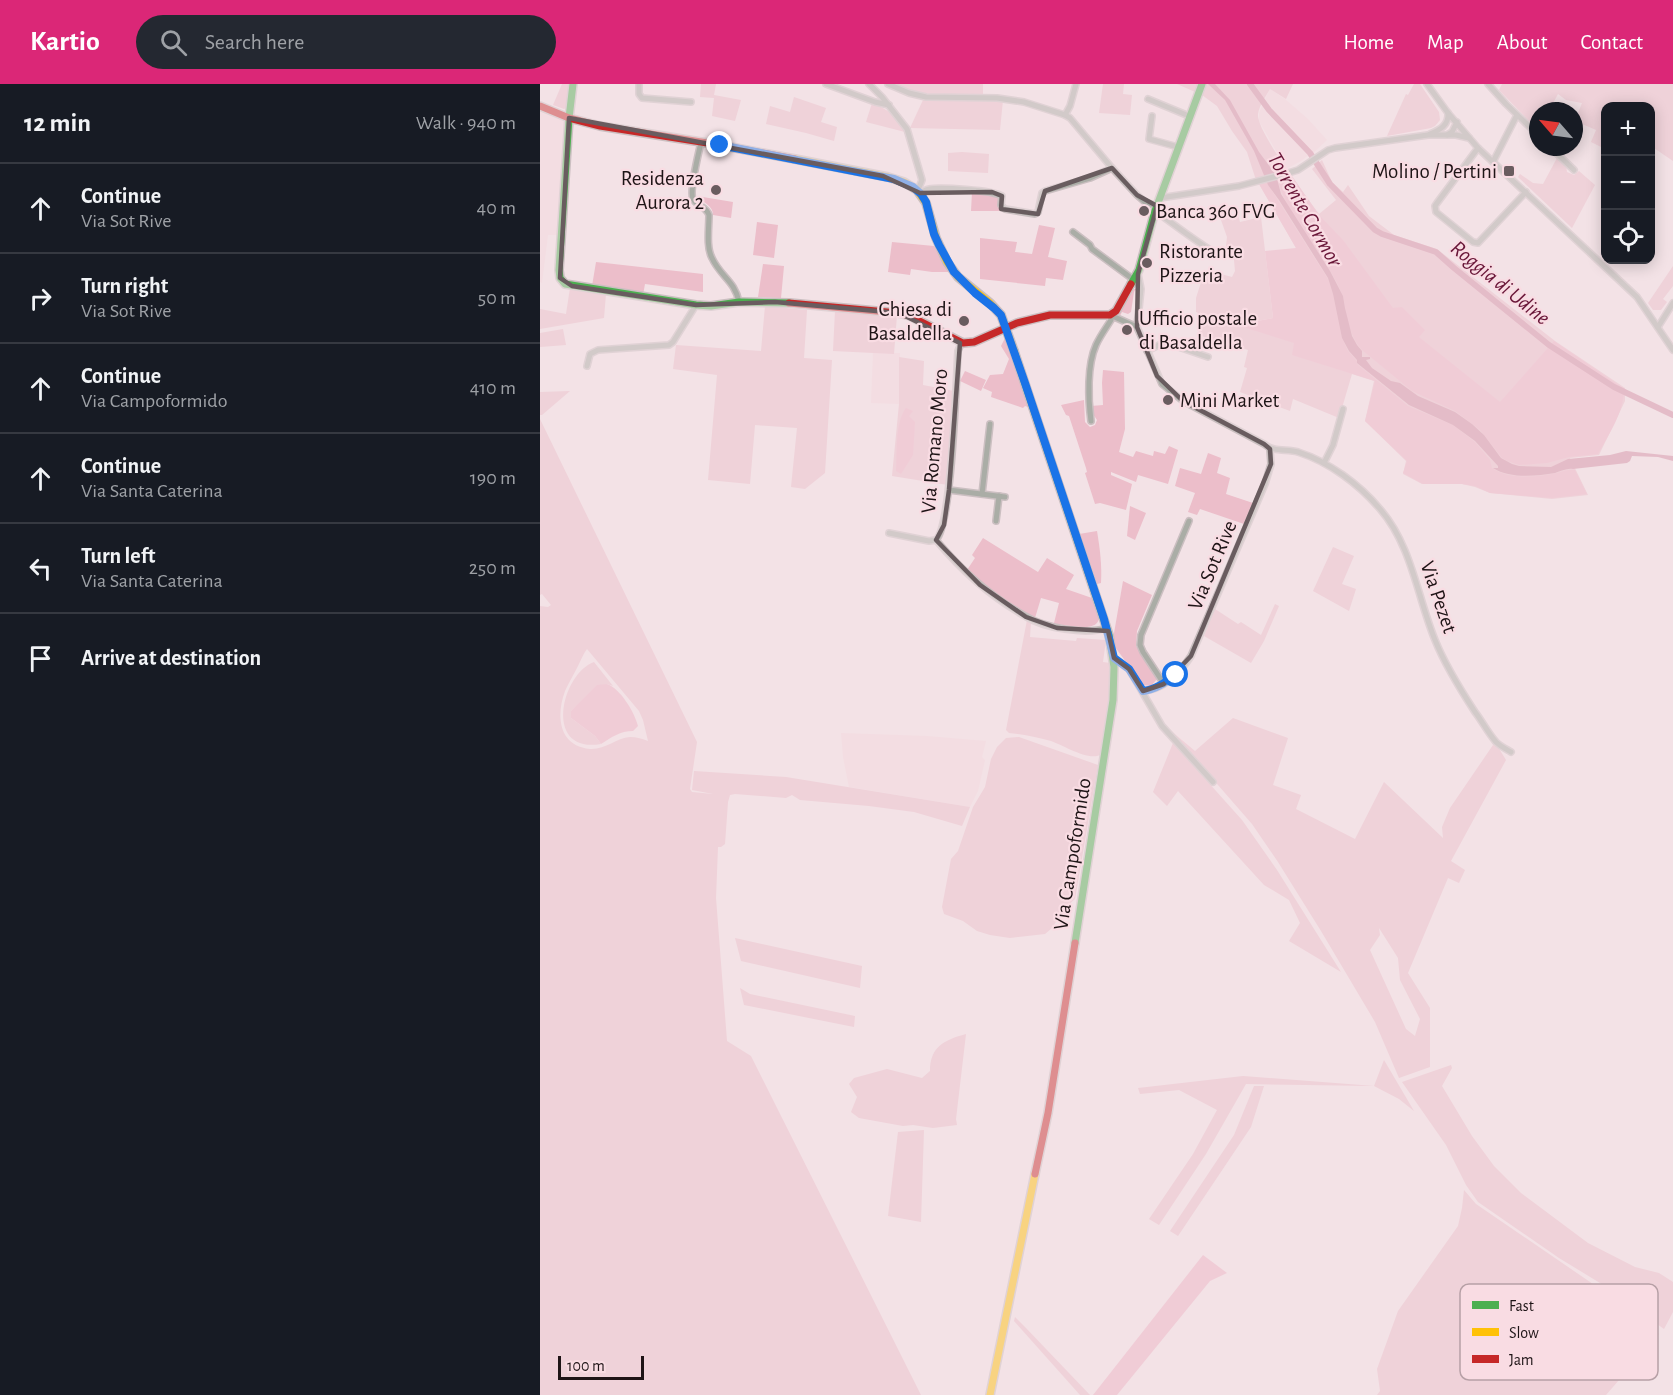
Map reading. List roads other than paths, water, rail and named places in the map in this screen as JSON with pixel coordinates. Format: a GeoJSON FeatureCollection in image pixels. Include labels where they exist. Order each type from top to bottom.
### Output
{"type":"FeatureCollection","features":[{"type":"Feature","properties":{"kind":"main road"},"geometry":{"type":"LineString","coordinates":[[573,84],[559,270],[560,278],[565,284],[696,305],[711,306],[739,302],[798,303],[899,313],[917,319],[963,344],[974,342],[1017,323],[1050,315],[1110,315],[1116,311],[1136,277],[1156,209],[1201,86]]}},
{"type":"Feature","properties":{"kind":"main road"},"geometry":{"type":"LineString","coordinates":[[540,106],[569,118],[600,126],[701,142],[883,176],[902,182],[919,192]]}},
{"type":"Feature","properties":{"kind":"main road","name":"Via Campoformido"},"geometry":{"type":"LineString","coordinates":[[919,192],[926,202],[934,234],[954,272],[999,312],[1006,328],[1107,628],[1114,658],[1113,700],[1048,1110],[990,1395]]}},
{"type":"Feature","properties":{"kind":"street"},"geometry":{"type":"LineString","coordinates":[[639,84],[639,94],[642,98],[691,102]]}},
{"type":"Feature","properties":{"kind":"street"},"geometry":{"type":"LineString","coordinates":[[826,84],[874,102],[889,105]]}},
{"type":"Feature","properties":{"kind":"street"},"geometry":{"type":"LineString","coordinates":[[869,84],[907,129],[922,180],[919,192]]}},
{"type":"Feature","properties":{"kind":"street"},"geometry":{"type":"LineString","coordinates":[[888,84],[926,97],[998,98],[1024,102],[1065,115],[1137,195],[1191,239],[1215,253]]}},
{"type":"Feature","properties":{"kind":"street"},"geometry":{"type":"LineString","coordinates":[[1065,115],[1076,84]]}},
{"type":"Feature","properties":{"kind":"street"},"geometry":{"type":"LineString","coordinates":[[1427,84],[1478,148],[1629,289],[1647,310],[1673,350]]}},
{"type":"Feature","properties":{"kind":"street"},"geometry":{"type":"LineString","coordinates":[[1488,84],[1529,126]]}},
{"type":"Feature","properties":{"kind":"street"},"geometry":{"type":"LineString","coordinates":[[1148,99],[1189,116]]}},
{"type":"Feature","properties":{"kind":"street"},"geometry":{"type":"LineString","coordinates":[[1428,135],[1446,124],[1449,119],[1448,113]]}},
{"type":"Feature","properties":{"kind":"street"},"geometry":{"type":"LineString","coordinates":[[1493,162],[1517,115]]}},
{"type":"Feature","properties":{"kind":"street"},"geometry":{"type":"LineString","coordinates":[[1152,116],[1149,139],[1178,147]]}},
{"type":"Feature","properties":{"kind":"street"},"geometry":{"type":"LineString","coordinates":[[1447,135],[1452,132],[1457,122]]}},
{"type":"Feature","properties":{"kind":"street"},"geometry":{"type":"LineString","coordinates":[[1160,198],[1256,182],[1285,174],[1298,170],[1328,150],[1343,146],[1428,135],[1456,135],[1471,139]]}},
{"type":"Feature","properties":{"kind":"street"},"geometry":{"type":"LineString","coordinates":[[701,142],[692,196],[693,200],[707,210],[710,254],[715,264],[736,289],[739,302]]}},
{"type":"Feature","properties":{"kind":"street"},"geometry":{"type":"LineString","coordinates":[[1478,148],[1435,206],[1436,212],[1473,242],[1478,243],[1526,192]]}},
{"type":"Feature","properties":{"kind":"street"},"geometry":{"type":"LineString","coordinates":[[1559,156],[1574,170]]}},
{"type":"Feature","properties":{"kind":"street"},"geometry":{"type":"LineString","coordinates":[[919,192],[928,189],[992,192],[1002,196],[1001,205],[1005,209],[1035,214],[1038,212],[1042,193],[1045,191],[1090,178],[1112,168]]}},
{"type":"Feature","properties":{"kind":"street"},"geometry":{"type":"LineString","coordinates":[[1073,232],[1092,249],[1136,277],[1141,289],[1137,327],[1162,384],[1189,404],[1270,449]]}},
{"type":"Feature","properties":{"kind":"street"},"geometry":{"type":"LineString","coordinates":[[1658,327],[1673,303]]}},
{"type":"Feature","properties":{"kind":"street"},"geometry":{"type":"LineString","coordinates":[[586,366],[590,354],[598,350],[669,345],[696,305]]}},
{"type":"Feature","properties":{"kind":"street"},"geometry":{"type":"LineString","coordinates":[[1091,421],[1090,364],[1096,345],[1111,320],[1110,315],[1137,327]]}},
{"type":"Feature","properties":{"kind":"street"},"geometry":{"type":"LineString","coordinates":[[1147,351],[1167,343],[1208,357]]}},
{"type":"Feature","properties":{"kind":"street","name":"Via Romano Moro"},"geometry":{"type":"LineString","coordinates":[[889,533],[929,541],[936,540],[940,536],[944,525],[949,489],[958,351],[963,344]]}},
{"type":"Feature","properties":{"kind":"street"},"geometry":{"type":"LineString","coordinates":[[1324,464],[1333,446],[1343,409]]}},
{"type":"Feature","properties":{"kind":"street"},"geometry":{"type":"LineString","coordinates":[[982,494],[990,424]]}},
{"type":"Feature","properties":{"kind":"street","name":"Via Pezet"},"geometry":{"type":"LineString","coordinates":[[1270,449],[1295,451],[1315,458],[1338,472],[1382,510],[1397,534],[1413,569],[1434,639],[1452,673],[1492,737],[1511,752]]}},
{"type":"Feature","properties":{"kind":"street","name":"Via Sot Rive"},"geometry":{"type":"LineString","coordinates":[[1143,691],[1164,684],[1185,665],[1201,634],[1265,484],[1271,464],[1270,449]]}},
{"type":"Feature","properties":{"kind":"street"},"geometry":{"type":"LineString","coordinates":[[949,489],[1002,497],[996,521]]}},
{"type":"Feature","properties":{"kind":"street","name":"Via Sot Rive"},"geometry":{"type":"LineString","coordinates":[[1164,684],[1143,652],[1140,645],[1141,635],[1189,521]]}},
{"type":"Feature","properties":{"kind":"street","name":"Via Romano Moro"},"geometry":{"type":"LineString","coordinates":[[936,540],[952,560],[980,585],[1026,618],[1057,628],[1077,631],[1098,631],[1107,628]]}},
{"type":"Feature","properties":{"kind":"street"},"geometry":{"type":"LineString","coordinates":[[1114,658],[1129,669],[1162,726],[1213,782]]}},
{"type":"Feature","properties":{"kind":"waterway","name":"Roggia di Udine"},"geometry":{"type":"LineString","coordinates":[[1250,84],[1269,110],[1310,153],[1330,184],[1375,230],[1436,252],[1549,345],[1614,387],[1673,415]]}},
{"type":"Feature","properties":{"kind":"place","name":"Molino / Pertini"},"geometry":{"type":"Point","coordinates":[1509,171]}},
{"type":"Feature","properties":{"kind":"place","name":"Residenza Aurora 2"},"geometry":{"type":"Point","coordinates":[716,190]}},
{"type":"Feature","properties":{"kind":"place","name":"Banca 360 FVG"},"geometry":{"type":"Point","coordinates":[1144,211]}},
{"type":"Feature","properties":{"kind":"place","name":"Ristorante Pizzeria"},"geometry":{"type":"Point","coordinates":[1147,263]}},
{"type":"Feature","properties":{"kind":"place","name":"Chiesa di Basaldella"},"geometry":{"type":"Point","coordinates":[964,321]}},
{"type":"Feature","properties":{"kind":"place","name":"Ufficio postale di Basaldella"},"geometry":{"type":"Point","coordinates":[1127,330]}},
{"type":"Feature","properties":{"kind":"place","name":"Mini Market"},"geometry":{"type":"Point","coordinates":[1168,400]}},
{"type":"Feature","properties":{"kind":"water label","name":"Torrente Cormor"},"geometry":{"type":"Point","coordinates":[1306,209]}}]}
